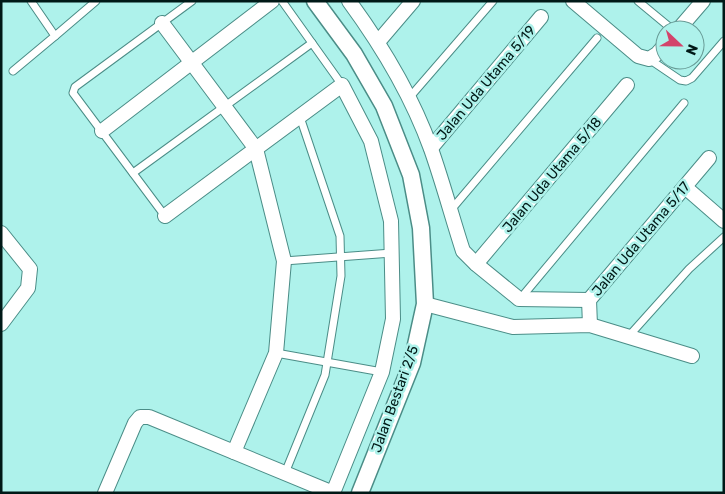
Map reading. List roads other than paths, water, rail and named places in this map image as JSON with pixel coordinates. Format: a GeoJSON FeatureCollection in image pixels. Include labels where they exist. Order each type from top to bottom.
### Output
{"type":"FeatureCollection","features":[{"type":"Feature","properties":{"kind":"street"},"geometry":{"type":"LineString","coordinates":[[102,132],[272,1]]}},
{"type":"Feature","properties":{"kind":"street","name":"Jalan Bestari 2/5"},"geometry":{"type":"LineString","coordinates":[[315,1],[354,54],[384,106],[411,175],[420,228],[425,304],[412,363],[360,493]]}},
{"type":"Feature","properties":{"kind":"street"},"geometry":{"type":"LineString","coordinates":[[378,42],[413,1]]}},
{"type":"Feature","properties":{"kind":"street"},"geometry":{"type":"LineString","coordinates":[[573,1],[638,56],[649,59],[655,55]]}},
{"type":"Feature","properties":{"kind":"street"},"geometry":{"type":"LineString","coordinates":[[687,20],[703,1]]}},
{"type":"Feature","properties":{"kind":"street"},"geometry":{"type":"LineString","coordinates":[[350,2],[378,42],[409,98],[431,148],[464,252],[519,300],[589,300]]}},
{"type":"Feature","properties":{"kind":"street","name":"Jalan Uda Utama 5/19"},"geometry":{"type":"LineString","coordinates":[[431,148],[541,18]]}},
{"type":"Feature","properties":{"kind":"street"},"geometry":{"type":"LineString","coordinates":[[162,23],[256,149],[284,261],[276,353],[234,452]]}},
{"type":"Feature","properties":{"kind":"street"},"geometry":{"type":"LineString","coordinates":[[105,493],[134,423],[140,417],[149,417],[333,493],[382,372],[393,319],[392,221],[371,141],[342,85],[165,216]]}},
{"type":"Feature","properties":{"kind":"street","name":"Jalan Uda Utama 5/18"},"geometry":{"type":"LineString","coordinates":[[476,264],[627,85]]}},
{"type":"Feature","properties":{"kind":"street","name":"Jalan Uda Utama 5/17"},"geometry":{"type":"LineString","coordinates":[[590,325],[589,300],[709,158]]}},
{"type":"Feature","properties":{"kind":"street"},"geometry":{"type":"LineString","coordinates":[[685,187],[724,221]]}},
{"type":"Feature","properties":{"kind":"street"},"geometry":{"type":"LineString","coordinates":[[1,233],[30,269],[28,288],[2,321]]}},
{"type":"Feature","properties":{"kind":"street"},"geometry":{"type":"LineString","coordinates":[[425,304],[513,327],[590,325],[692,356]]}},
{"type":"Feature","properties":{"kind":"lane"},"geometry":{"type":"LineString","coordinates":[[32,1],[55,36]]}},
{"type":"Feature","properties":{"kind":"lane"},"geometry":{"type":"LineString","coordinates":[[13,71],[96,1]]}},
{"type":"Feature","properties":{"kind":"lane"},"geometry":{"type":"LineString","coordinates":[[165,216],[73,92],[75,87],[192,1]]}},
{"type":"Feature","properties":{"kind":"lane"},"geometry":{"type":"LineString","coordinates":[[282,1],[342,85]]}},
{"type":"Feature","properties":{"kind":"lane"},"geometry":{"type":"LineString","coordinates":[[409,98],[493,1]]}},
{"type":"Feature","properties":{"kind":"lane"},"geometry":{"type":"LineString","coordinates":[[638,1],[661,20]]}},
{"type":"Feature","properties":{"kind":"lane"},"geometry":{"type":"LineString","coordinates":[[450,211],[597,38]]}},
{"type":"Feature","properties":{"kind":"lane"},"geometry":{"type":"LineString","coordinates":[[649,59],[680,80],[686,81],[692,78],[724,42]]}},
{"type":"Feature","properties":{"kind":"lane"},"geometry":{"type":"LineString","coordinates":[[133,173],[312,43]]}},
{"type":"Feature","properties":{"kind":"lane"},"geometry":{"type":"LineString","coordinates":[[519,300],[684,103]]}},
{"type":"Feature","properties":{"kind":"lane"},"geometry":{"type":"LineString","coordinates":[[285,473],[325,375],[341,276],[340,236],[300,116]]}},
{"type":"Feature","properties":{"kind":"lane"},"geometry":{"type":"LineString","coordinates":[[628,336],[690,269],[724,237]]}},
{"type":"Feature","properties":{"kind":"lane"},"geometry":{"type":"LineString","coordinates":[[284,261],[392,252]]}},
{"type":"Feature","properties":{"kind":"lane"},"geometry":{"type":"LineString","coordinates":[[276,353],[382,372]]}}]}
